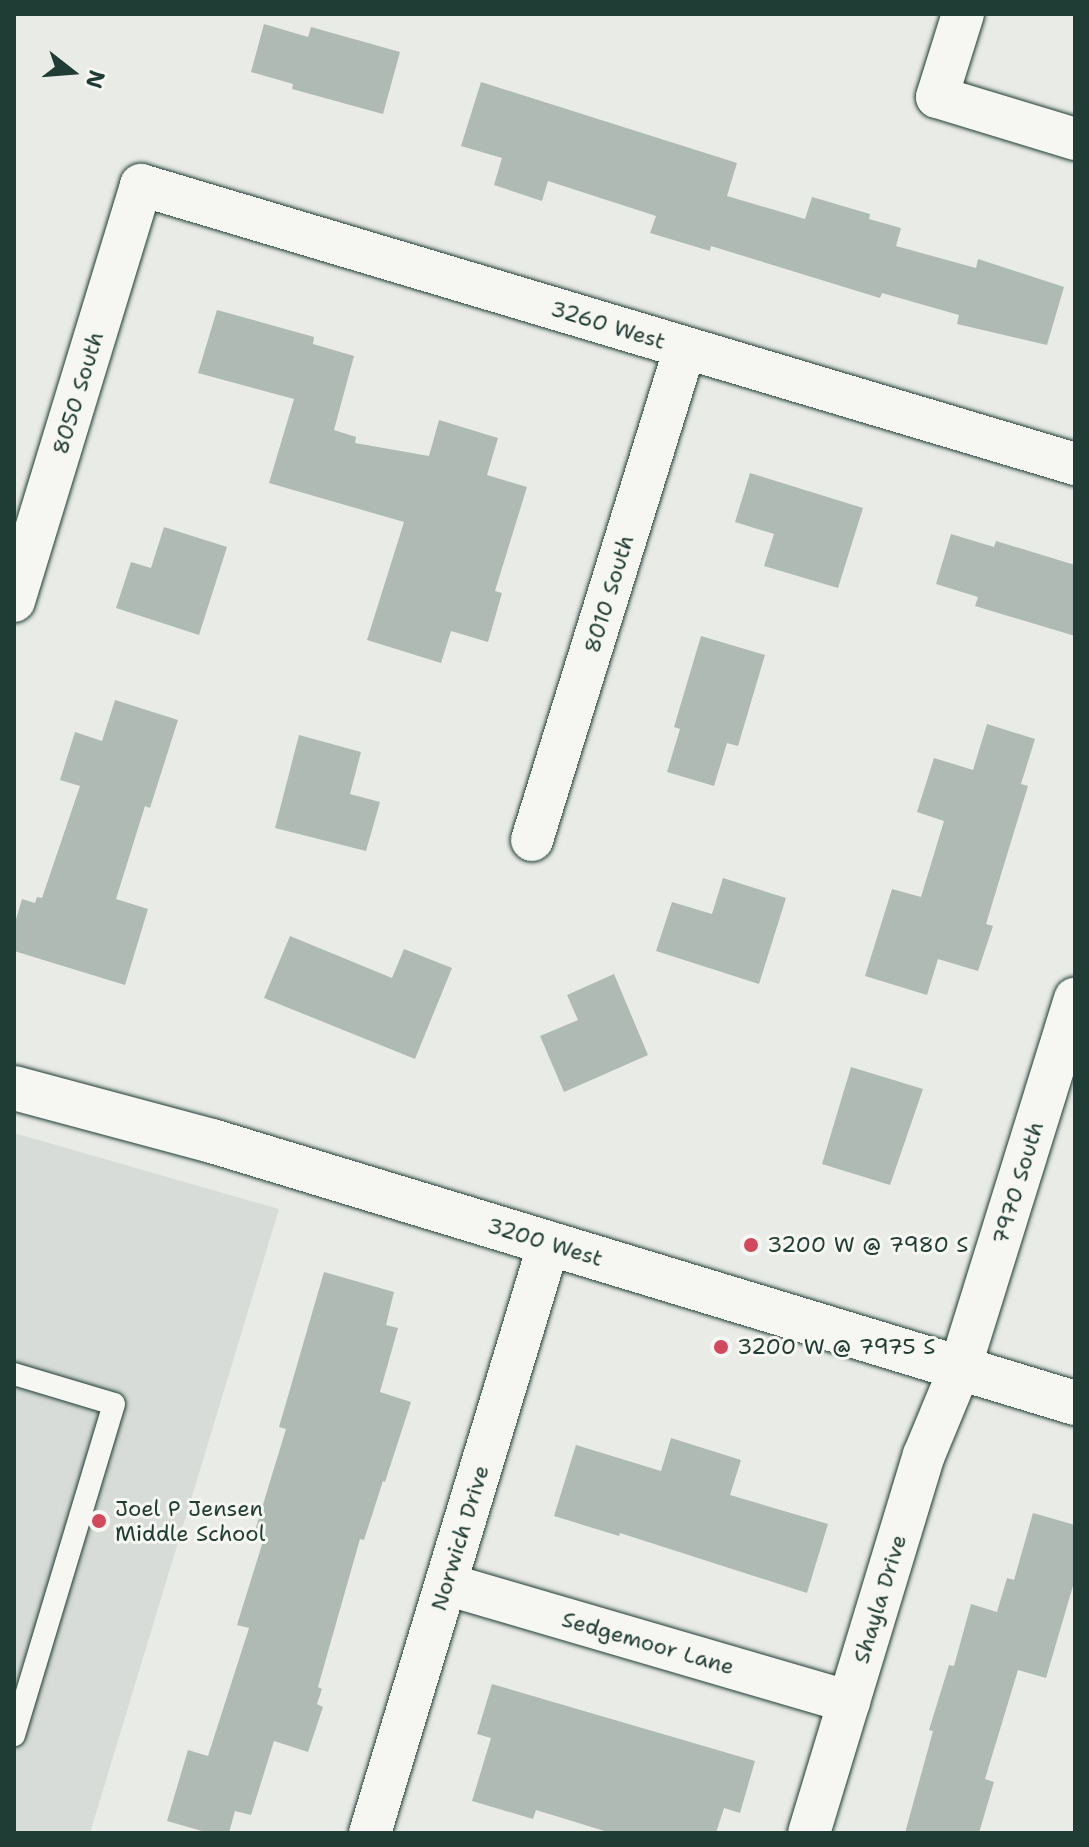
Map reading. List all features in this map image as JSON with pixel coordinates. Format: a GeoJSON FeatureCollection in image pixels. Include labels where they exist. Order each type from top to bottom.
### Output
{"type":"FeatureCollection","features":[{"type":"Feature","properties":{"kind":"street"},"geometry":{"type":"LineString","coordinates":[[963,14],[937,97],[1075,139]]}},
{"type":"Feature","properties":{"kind":"street","name":"3260 West"},"geometry":{"type":"LineString","coordinates":[[141,185],[1075,464]]}},
{"type":"Feature","properties":{"kind":"street","name":"8050 South"},"geometry":{"type":"LineString","coordinates":[[14,601],[141,185]]}},
{"type":"Feature","properties":{"kind":"street","name":"8010 South"},"geometry":{"type":"LineString","coordinates":[[532,840],[685,348]]}},
{"type":"Feature","properties":{"kind":"street","name":"7970 South"},"geometry":{"type":"LineString","coordinates":[[960,1368],[1075,998]]}},
{"type":"Feature","properties":{"kind":"street","name":"3200 West"},"geometry":{"type":"LineString","coordinates":[[14,1088],[212,1141],[1075,1403]]}},
{"type":"Feature","properties":{"kind":"street","name":"Norwich Drive"},"geometry":{"type":"LineString","coordinates":[[370,1833],[549,1243]]}},
{"type":"Feature","properties":{"kind":"street","name":"Shayla Drive"},"geometry":{"type":"LineString","coordinates":[[809,1833],[924,1455],[960,1368]]}},
{"type":"Feature","properties":{"kind":"street","name":"Sedgemoor Lane"},"geometry":{"type":"LineString","coordinates":[[446,1584],[849,1702]]}},
{"type":"Feature","properties":{"kind":"lane"},"geometry":{"type":"LineString","coordinates":[[14,1374],[114,1404],[14,1735]]}},
{"type":"Feature","properties":{"kind":"shaded area","name":"Joel P Jensen Middle School"},"geometry":{"type":"Polygon","coordinates":[[[14,1133],[279,1209],[90,1833],[14,1833],[14,1133]]]}},
{"type":"Feature","properties":{"kind":"building"},"geometry":{"type":"Polygon","coordinates":[[[264,24],[308,37],[311,27],[400,52],[383,114],[292,89],[293,84],[251,72],[264,24]]]}},
{"type":"Feature","properties":{"kind":"building"},"geometry":{"type":"Polygon","coordinates":[[[481,82],[737,163],[727,196],[805,219],[812,197],[870,214],[869,219],[901,228],[896,246],[976,268],[978,259],[1064,287],[1047,345],[957,324],[959,315],[882,293],[880,298],[711,246],[710,251],[650,233],[656,216],[548,181],[542,201],[494,185],[502,158],[461,146],[481,82]]]}},
{"type":"Feature","properties":{"kind":"building"},"geometry":{"type":"Polygon","coordinates":[[[217,310],[314,337],[313,344],[354,356],[334,430],[356,437],[355,443],[429,456],[439,420],[498,438],[487,475],[527,487],[495,591],[502,593],[488,642],[451,631],[441,663],[367,640],[404,522],[269,483],[294,399],[198,373],[217,310]]]}},
{"type":"Feature","properties":{"kind":"building"},"geometry":{"type":"Polygon","coordinates":[[[750,473],[863,508],[838,588],[764,566],[774,534],[735,522],[750,473]]]}},
{"type":"Feature","properties":{"kind":"building"},"geometry":{"type":"Polygon","coordinates":[[[164,527],[227,547],[199,635],[116,608],[131,562],[151,568],[164,527]]]}},
{"type":"Feature","properties":{"kind":"building"},"geometry":{"type":"Polygon","coordinates":[[[951,534],[994,547],[996,541],[1075,565],[1075,636],[975,606],[978,597],[936,584],[951,534]]]}},
{"type":"Feature","properties":{"kind":"building"},"geometry":{"type":"Polygon","coordinates":[[[701,636],[765,655],[738,746],[727,743],[714,786],[667,772],[680,729],[674,727],[701,636]]]}},
{"type":"Feature","properties":{"kind":"building"},"geometry":{"type":"Polygon","coordinates":[[[115,700],[178,720],[150,808],[145,806],[116,899],[148,909],[125,985],[14,951],[14,926],[22,899],[35,903],[37,897],[42,898],[80,786],[60,780],[75,732],[102,741],[115,700]]]}},
{"type":"Feature","properties":{"kind":"building"},"geometry":{"type":"Polygon","coordinates":[[[987,724],[1035,739],[1021,784],[1028,786],[986,924],[993,926],[978,971],[938,959],[927,995],[865,976],[892,889],[921,897],[944,821],[917,812],[934,758],[973,770],[987,724]]]}},
{"type":"Feature","properties":{"kind":"building"},"geometry":{"type":"Polygon","coordinates":[[[299,735],[361,752],[350,794],[380,802],[366,851],[275,828],[299,735]]]}},
{"type":"Feature","properties":{"kind":"building"},"geometry":{"type":"Polygon","coordinates":[[[723,878],[786,898],[759,984],[656,951],[672,902],[712,914],[723,878]]]}},
{"type":"Feature","properties":{"kind":"building"},"geometry":{"type":"Polygon","coordinates":[[[290,936],[392,978],[404,949],[452,968],[415,1059],[264,998],[290,936]]]}},
{"type":"Feature","properties":{"kind":"building"},"geometry":{"type":"Polygon","coordinates":[[[614,974],[648,1055],[564,1092],[540,1036],[578,1020],[567,995],[614,974]]]}},
{"type":"Feature","properties":{"kind":"building"},"geometry":{"type":"Polygon","coordinates":[[[851,1067],[923,1089],[890,1185],[822,1164],[851,1067]]]}},
{"type":"Feature","properties":{"kind":"building"},"geometry":{"type":"Polygon","coordinates":[[[324,1272],[394,1292],[386,1325],[398,1328],[380,1392],[411,1402],[364,1540],[360,1539],[318,1687],[322,1689],[317,1704],[323,1707],[308,1752],[274,1741],[251,1815],[235,1811],[229,1833],[209,1833],[167,1821],[188,1750],[208,1756],[249,1628],[237,1625],[264,1538],[254,1534],[286,1429],[279,1427],[324,1272]]]}},
{"type":"Feature","properties":{"kind":"building"},"geometry":{"type":"Polygon","coordinates":[[[671,1438],[741,1460],[730,1495],[828,1524],[807,1593],[620,1533],[619,1536],[554,1516],[576,1445],[661,1471],[671,1438]]]}},
{"type":"Feature","properties":{"kind":"building"},"geometry":{"type":"Polygon","coordinates":[[[1033,1513],[1075,1525],[1075,1579],[1046,1678],[1018,1670],[985,1779],[994,1782],[979,1833],[905,1833],[933,1731],[929,1730],[949,1665],[954,1666],[971,1604],[997,1612],[1007,1578],[1014,1580],[1033,1513]]]}},
{"type":"Feature","properties":{"kind":"building"},"geometry":{"type":"Polygon","coordinates":[[[492,1684],[755,1761],[740,1813],[724,1808],[716,1833],[611,1833],[536,1810],[533,1819],[472,1801],[491,1738],[477,1734],[492,1684]]]}},
{"type":"Feature","properties":{"kind":"place","name":"3200 W @ 7980 S"},"geometry":{"type":"Point","coordinates":[751,1245]}},
{"type":"Feature","properties":{"kind":"place","name":"3200 W @ 7975 S"},"geometry":{"type":"Point","coordinates":[721,1347]}},
{"type":"Feature","properties":{"kind":"place","name":"Joel P Jensen Middle School"},"geometry":{"type":"Point","coordinates":[99,1521]}}]}
